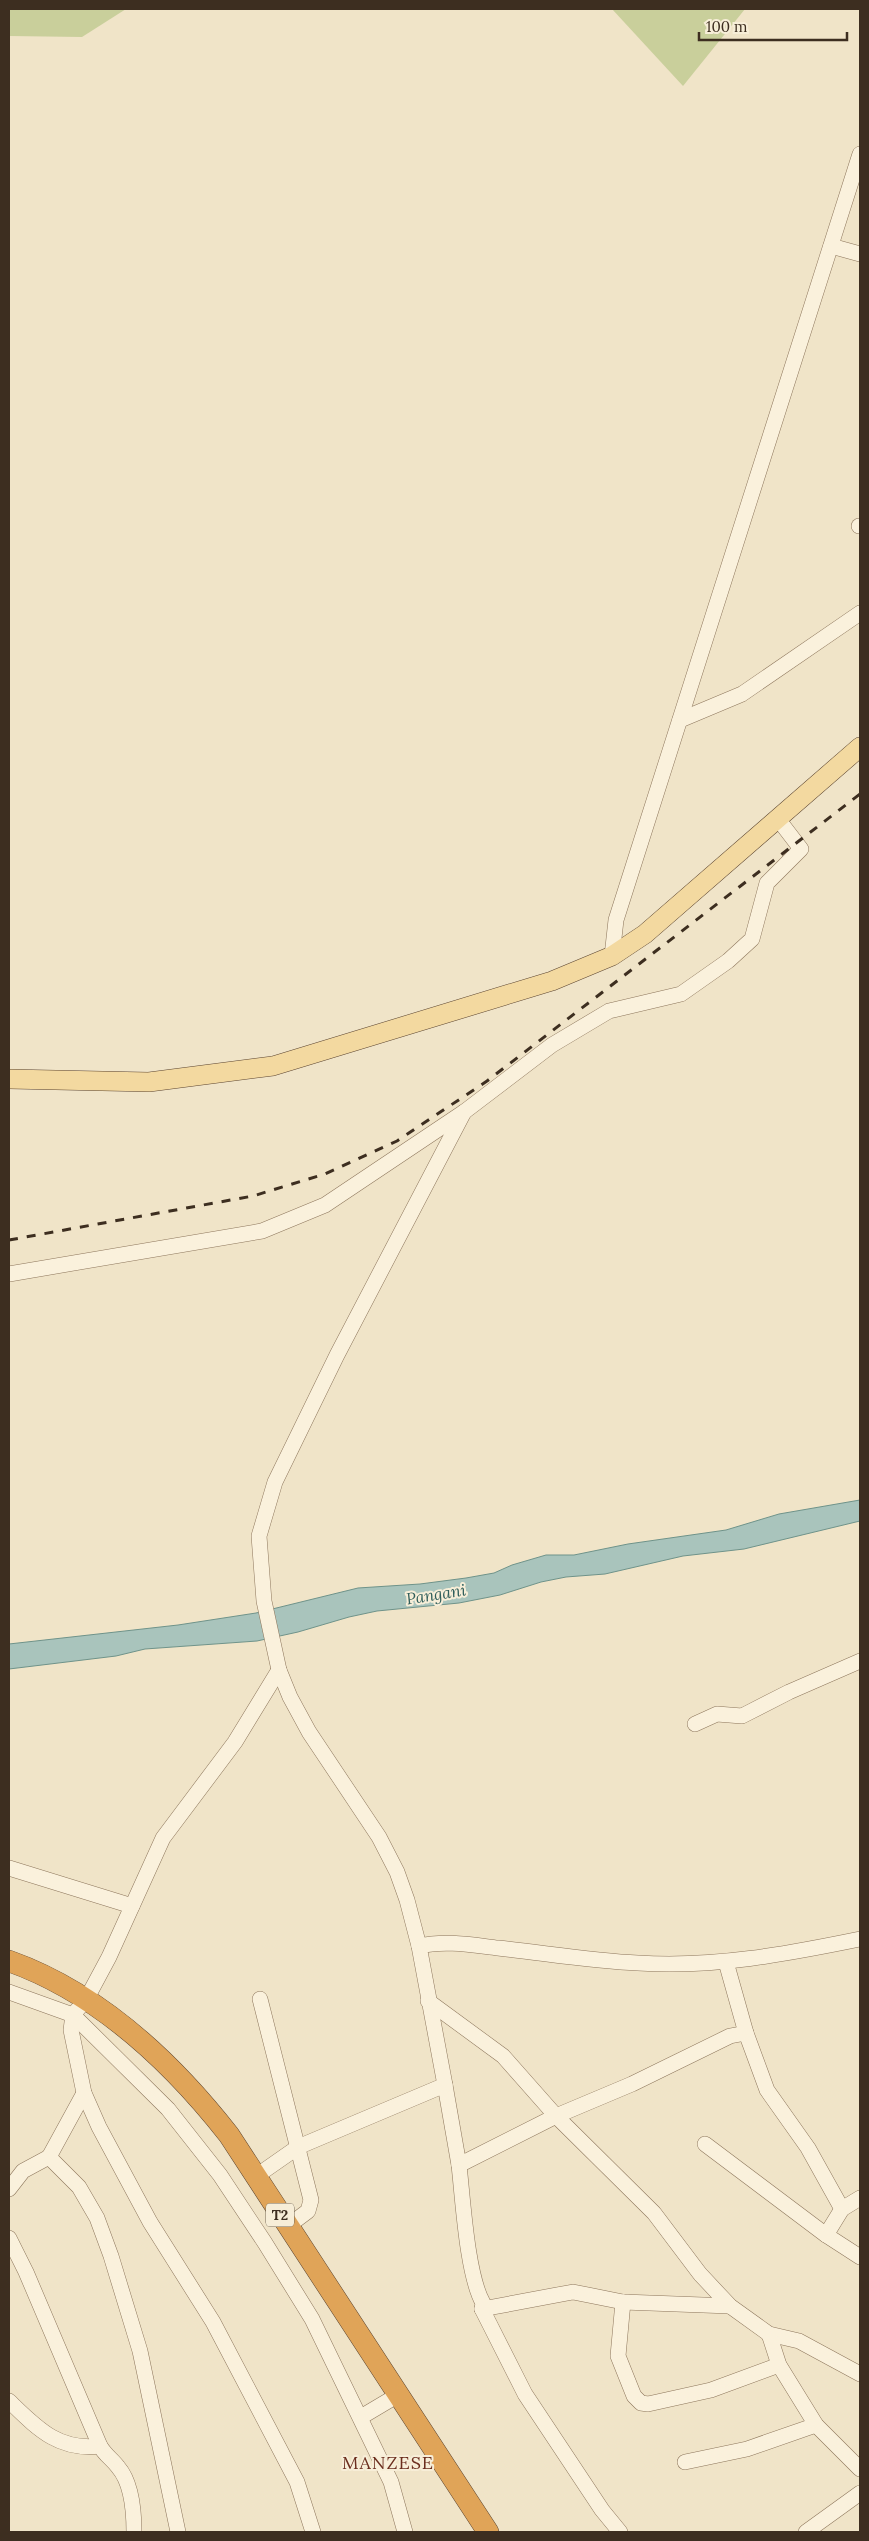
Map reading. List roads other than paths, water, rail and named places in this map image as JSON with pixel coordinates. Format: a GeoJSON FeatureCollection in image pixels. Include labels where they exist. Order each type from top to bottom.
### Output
{"type":"FeatureCollection","features":[{"type":"Feature","properties":{"kind":"highway","name":"T2"},"geometry":{"type":"LineString","coordinates":[[9,1961],[87,1998],[151,2049],[198,2095],[229,2135],[488,2532]]}},
{"type":"Feature","properties":{"kind":"main road"},"geometry":{"type":"LineString","coordinates":[[9,1079],[149,1082],[273,1066],[552,981],[612,956],[645,934],[860,747]]}},
{"type":"Feature","properties":{"kind":"street"},"geometry":{"type":"LineString","coordinates":[[612,956],[616,920],[860,155]]}},
{"type":"Feature","properties":{"kind":"street"},"geometry":{"type":"LineString","coordinates":[[831,246],[860,254]]}},
{"type":"Feature","properties":{"kind":"street"},"geometry":{"type":"LineString","coordinates":[[680,720],[742,694],[860,613]]}},
{"type":"Feature","properties":{"kind":"street"},"geometry":{"type":"LineString","coordinates":[[9,1274],[262,1231],[325,1205],[464,1112],[552,1045],[608,1011],[681,994],[728,961],[752,938],[767,883],[801,849],[778,819]]}},
{"type":"Feature","properties":{"kind":"street"},"geometry":{"type":"LineString","coordinates":[[464,1112],[337,1355],[275,1482],[259,1536],[264,1601],[279,1670],[309,1732],[379,1837],[397,1872],[408,1900],[419,1946],[445,2085],[459,2165],[472,2267],[478,2294],[483,2303],[482,2309],[524,2394],[602,2510],[620,2532]]}},
{"type":"Feature","properties":{"kind":"street"},"geometry":{"type":"LineString","coordinates":[[694,1724],[717,1714],[742,1716],[789,1692],[860,1661]]}},
{"type":"Feature","properties":{"kind":"street"},"geometry":{"type":"LineString","coordinates":[[279,1670],[235,1742],[164,1838],[87,1998],[73,2015],[71,2030],[73,2048],[84,2093],[150,2222],[213,2322],[296,2482],[314,2532]]}},
{"type":"Feature","properties":{"kind":"street"},"geometry":{"type":"LineString","coordinates":[[9,1868],[132,1906]]}},
{"type":"Feature","properties":{"kind":"street"},"geometry":{"type":"LineString","coordinates":[[419,1946],[435,1943],[460,1944],[638,1963],[678,1965],[726,1962],[860,1939]]}},
{"type":"Feature","properties":{"kind":"street"},"geometry":{"type":"LineString","coordinates":[[726,1962],[746,2033],[767,2090],[808,2148],[842,2209]]}},
{"type":"Feature","properties":{"kind":"street"},"geometry":{"type":"LineString","coordinates":[[9,1992],[73,2015],[168,2109],[220,2175],[266,2243],[312,2319],[391,2482],[405,2532]]}},
{"type":"Feature","properties":{"kind":"street"},"geometry":{"type":"LineString","coordinates":[[260,1999],[311,2200],[308,2211],[288,2226]]}},
{"type":"Feature","properties":{"kind":"street"},"geometry":{"type":"LineString","coordinates":[[428,2001],[504,2056],[556,2116],[654,2213],[700,2274],[730,2306],[769,2334],[799,2341],[860,2374]]}},
{"type":"Feature","properties":{"kind":"street"},"geometry":{"type":"LineString","coordinates":[[459,2165],[556,2116],[632,2084],[730,2036],[746,2033]]}},
{"type":"Feature","properties":{"kind":"street"},"geometry":{"type":"LineString","coordinates":[[256,2177],[298,2147],[445,2085]]}},
{"type":"Feature","properties":{"kind":"street"},"geometry":{"type":"LineString","coordinates":[[9,2188],[23,2171],[49,2158],[84,2093]]}},
{"type":"Feature","properties":{"kind":"street"},"geometry":{"type":"LineString","coordinates":[[705,2144],[826,2235],[860,2257]]}},
{"type":"Feature","properties":{"kind":"street"},"geometry":{"type":"LineString","coordinates":[[49,2158],[80,2187],[97,2218],[112,2256],[140,2350],[177,2529],[192,2532]]}},
{"type":"Feature","properties":{"kind":"street"},"geometry":{"type":"LineString","coordinates":[[826,2235],[842,2209],[860,2198]]}},
{"type":"Feature","properties":{"kind":"street"},"geometry":{"type":"LineString","coordinates":[[9,2238],[26,2272],[104,2455],[119,2467],[125,2478],[130,2494],[134,2532]]}},
{"type":"Feature","properties":{"kind":"street"},"geometry":{"type":"LineString","coordinates":[[482,2309],[573,2292],[623,2302],[730,2306]]}},
{"type":"Feature","properties":{"kind":"street"},"geometry":{"type":"LineString","coordinates":[[623,2302],[618,2356],[634,2396],[641,2403],[648,2404],[711,2390],[779,2365]]}},
{"type":"Feature","properties":{"kind":"street"},"geometry":{"type":"LineString","coordinates":[[769,2334],[779,2365],[816,2425],[860,2469]]}},
{"type":"Feature","properties":{"kind":"street"},"geometry":{"type":"LineString","coordinates":[[361,2417],[398,2394]]}},
{"type":"Feature","properties":{"kind":"street"},"geometry":{"type":"LineString","coordinates":[[9,2402],[27,2421],[58,2440],[72,2446],[100,2446]]}},
{"type":"Feature","properties":{"kind":"street"},"geometry":{"type":"LineString","coordinates":[[685,2462],[748,2449],[816,2425]]}},
{"type":"Feature","properties":{"kind":"street"},"geometry":{"type":"LineString","coordinates":[[806,2532],[860,2493]]}},
{"type":"Feature","properties":{"kind":"water","name":"Pangani"},"geometry":{"type":"Polygon","coordinates":[[[860,1500],[860,1521],[744,1549],[683,1556],[605,1574],[566,1577],[541,1582],[500,1595],[459,1603],[377,1611],[257,1641],[145,1649],[116,1656],[9,1669],[9,1644],[178,1625],[256,1613],[358,1588],[420,1584],[466,1578],[494,1573],[512,1565],[546,1555],[574,1555],[628,1544],[726,1530],[779,1514],[860,1500]]]}},
{"type":"Feature","properties":{"kind":"railway"},"geometry":{"type":"LineString","coordinates":[[9,1240],[253,1196],[325,1174],[397,1141],[487,1081],[860,794]]}},
{"type":"Feature","properties":{"kind":"district","name":"MANZESE"},"geometry":{"type":"Point","coordinates":[388,2463]}}]}
